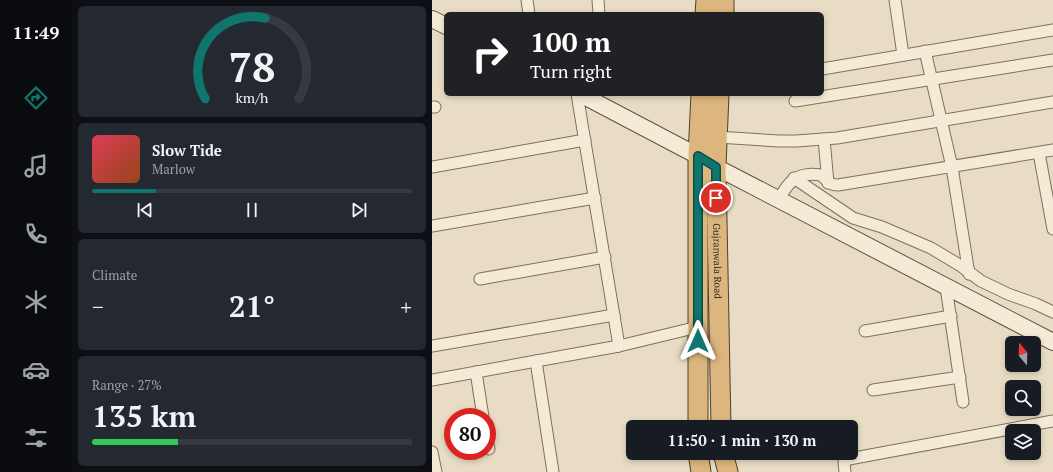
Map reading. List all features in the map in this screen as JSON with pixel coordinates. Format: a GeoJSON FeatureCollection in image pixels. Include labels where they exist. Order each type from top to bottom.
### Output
{"type":"FeatureCollection","features":[{"type":"Feature","properties":{"kind":"highway"},"geometry":{"type":"LineString","coordinates":[[706,0],[706,12]]}},
{"type":"Feature","properties":{"kind":"highway"},"geometry":{"type":"LineString","coordinates":[[724,0],[724,12]]}},
{"type":"Feature","properties":{"kind":"highway","name":"Gujranwala Road"},"geometry":{"type":"LineString","coordinates":[[698,420],[698,156],[701,96]]}},
{"type":"Feature","properties":{"kind":"highway","name":"Gujranwala Road"},"geometry":{"type":"LineString","coordinates":[[720,96],[716,167],[721,420]]}},
{"type":"Feature","properties":{"kind":"highway"},"geometry":{"type":"LineString","coordinates":[[699,460],[701,472]]}},
{"type":"Feature","properties":{"kind":"highway"},"geometry":{"type":"LineString","coordinates":[[725,460],[728,472]]}},
{"type":"Feature","properties":{"kind":"main road"},"geometry":{"type":"LineString","coordinates":[[432,19],[444,25]]}},
{"type":"Feature","properties":{"kind":"main road"},"geometry":{"type":"LineString","coordinates":[[587,96],[778,200],[1053,342]]}},
{"type":"Feature","properties":{"kind":"street"},"geometry":{"type":"LineString","coordinates":[[527,0],[529,12]]}},
{"type":"Feature","properties":{"kind":"street"},"geometry":{"type":"LineString","coordinates":[[598,0],[599,12]]}},
{"type":"Feature","properties":{"kind":"street"},"geometry":{"type":"LineString","coordinates":[[895,0],[903,55]]}},
{"type":"Feature","properties":{"kind":"street"},"geometry":{"type":"LineString","coordinates":[[824,69],[1053,30]]}},
{"type":"Feature","properties":{"kind":"street"},"geometry":{"type":"LineString","coordinates":[[925,52],[952,166],[971,275],[963,296]]}},
{"type":"Feature","properties":{"kind":"street"},"geometry":{"type":"LineString","coordinates":[[795,101],[1053,60]]}},
{"type":"Feature","properties":{"kind":"street"},"geometry":{"type":"LineString","coordinates":[[587,96],[585,140],[619,346]]}},
{"type":"Feature","properties":{"kind":"street"},"geometry":{"type":"LineString","coordinates":[[717,137],[779,141],[824,139],[1053,102]]}},
{"type":"Feature","properties":{"kind":"street"},"geometry":{"type":"LineString","coordinates":[[824,139],[828,183]]}},
{"type":"Feature","properties":{"kind":"street"},"geometry":{"type":"LineString","coordinates":[[432,167],[585,140]]}},
{"type":"Feature","properties":{"kind":"street"},"geometry":{"type":"LineString","coordinates":[[778,200],[787,185],[794,178],[807,175],[821,175],[828,183],[838,185],[1053,150]]}},
{"type":"Feature","properties":{"kind":"street"},"geometry":{"type":"LineString","coordinates":[[1038,153],[1053,229]]}},
{"type":"Feature","properties":{"kind":"street"},"geometry":{"type":"LineString","coordinates":[[794,178],[849,216],[882,227],[931,248],[961,266],[971,275],[1008,294],[1053,312]]}},
{"type":"Feature","properties":{"kind":"street"},"geometry":{"type":"LineString","coordinates":[[432,226],[595,198]]}},
{"type":"Feature","properties":{"kind":"street"},"geometry":{"type":"LineString","coordinates":[[480,279],[605,256]]}},
{"type":"Feature","properties":{"kind":"street"},"geometry":{"type":"LineString","coordinates":[[946,287],[963,402]]}},
{"type":"Feature","properties":{"kind":"street"},"geometry":{"type":"LineString","coordinates":[[432,346],[614,315]]}},
{"type":"Feature","properties":{"kind":"street"},"geometry":{"type":"LineString","coordinates":[[865,331],[951,316]]}},
{"type":"Feature","properties":{"kind":"street"},"geometry":{"type":"LineString","coordinates":[[432,380],[619,346],[698,327]]}},
{"type":"Feature","properties":{"kind":"street"},"geometry":{"type":"LineString","coordinates":[[536,361],[553,472]]}},
{"type":"Feature","properties":{"kind":"street"},"geometry":{"type":"LineString","coordinates":[[476,372],[482,408]]}},
{"type":"Feature","properties":{"kind":"street"},"geometry":{"type":"LineString","coordinates":[[873,390],[960,377]]}},
{"type":"Feature","properties":{"kind":"street"},"geometry":{"type":"LineString","coordinates":[[844,472],[844,462],[849,459],[1053,421]]}},
{"type":"Feature","properties":{"kind":"street"},"geometry":{"type":"LineString","coordinates":[[432,452],[436,472]]}},
{"type":"Feature","properties":{"kind":"route"},"geometry":{"type":"LineString","coordinates":[[698,341],[698,156],[716,167],[716,198]]}}]}
